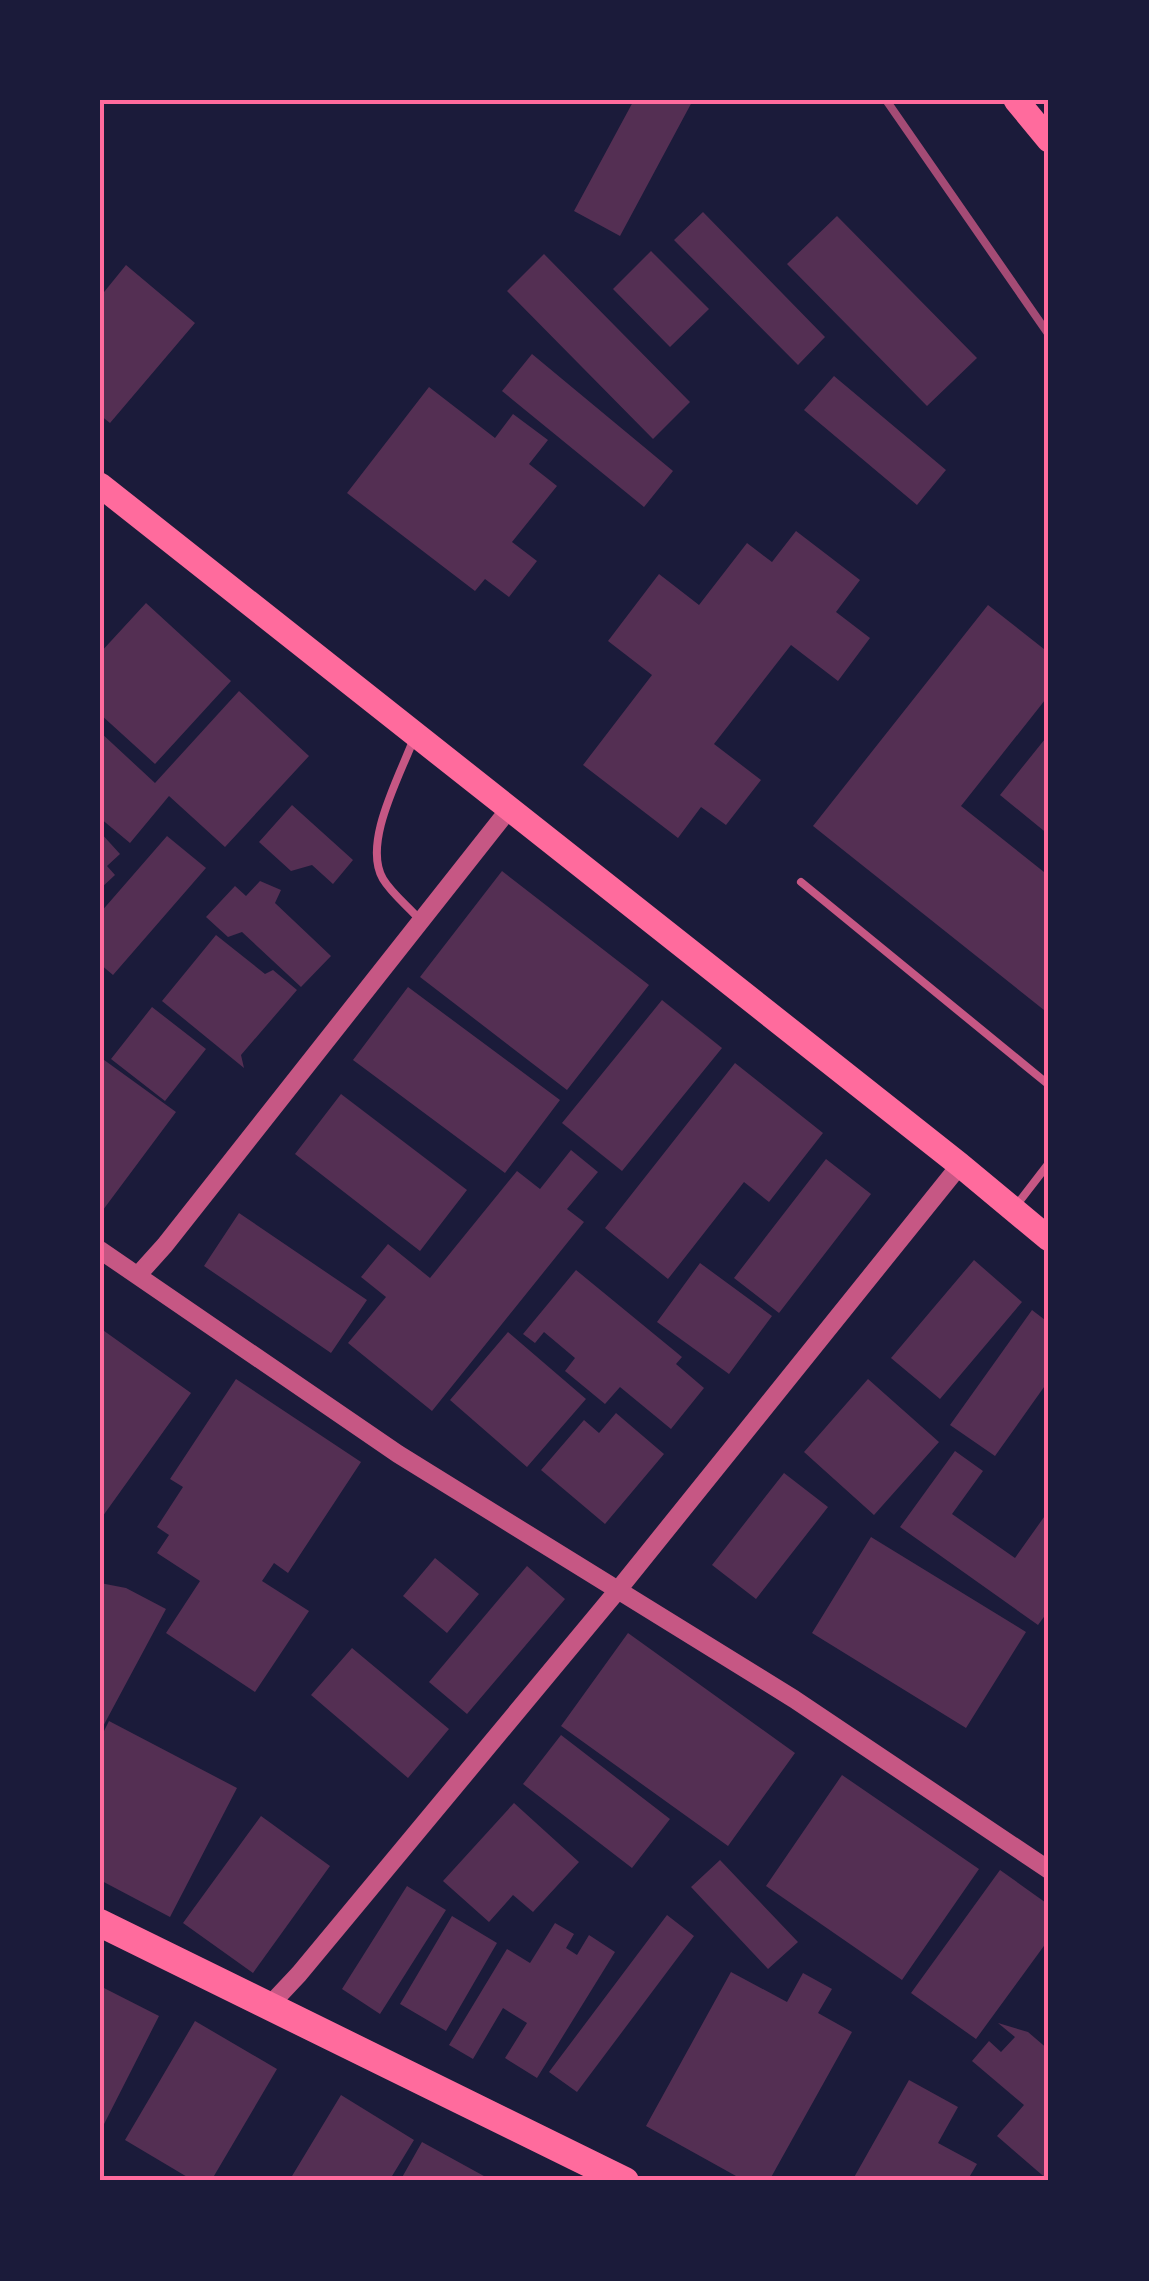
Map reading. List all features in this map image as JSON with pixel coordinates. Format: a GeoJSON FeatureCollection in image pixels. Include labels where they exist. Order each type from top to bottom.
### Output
{"type":"FeatureCollection","features":[{"type":"Feature","properties":{"kind":"highway"},"geometry":{"type":"LineString","coordinates":[[100,1923],[625,2181]]}},
{"type":"Feature","properties":{"kind":"main road"},"geometry":{"type":"LineString","coordinates":[[1016,100],[1049,140]]}},
{"type":"Feature","properties":{"kind":"main road"},"geometry":{"type":"LineString","coordinates":[[100,485],[960,1164],[1049,1239]]}},
{"type":"Feature","properties":{"kind":"street"},"geometry":{"type":"LineString","coordinates":[[138,1276],[510,808]]}},
{"type":"Feature","properties":{"kind":"street"},"geometry":{"type":"LineString","coordinates":[[268,2006],[300,1974],[618,1590],[960,1164]]}},
{"type":"Feature","properties":{"kind":"street"},"geometry":{"type":"LineString","coordinates":[[100,1250],[398,1454],[794,1699],[1049,1870]]}},
{"type":"Feature","properties":{"kind":"lane"},"geometry":{"type":"LineString","coordinates":[[416,734],[383,818],[374,854],[384,880],[420,920]]}},
{"type":"Feature","properties":{"kind":"lane"},"geometry":{"type":"LineString","coordinates":[[801,882],[1049,1086]]}},
{"type":"Feature","properties":{"kind":"lane"},"geometry":{"type":"LineString","coordinates":[[1014,1209],[1049,1164]]}},
{"type":"Feature","properties":{"kind":"building"},"geometry":{"type":"Polygon","coordinates":[[[634,100],[693,100],[620,236],[574,211],[634,100]]]}},
{"type":"Feature","properties":{"kind":"building"},"geometry":{"type":"Polygon","coordinates":[[[703,212],[825,337],[798,365],[674,240],[703,212]]]}},
{"type":"Feature","properties":{"kind":"building"},"geometry":{"type":"Polygon","coordinates":[[[837,216],[977,358],[927,406],[787,264],[837,216]]]}},
{"type":"Feature","properties":{"kind":"building"},"geometry":{"type":"Polygon","coordinates":[[[651,251],[709,309],[670,347],[613,289],[651,251]]]}},
{"type":"Feature","properties":{"kind":"building"},"geometry":{"type":"Polygon","coordinates":[[[544,254],[690,402],[653,439],[507,291],[544,254]]]}},
{"type":"Feature","properties":{"kind":"building"},"geometry":{"type":"Polygon","coordinates":[[[126,265],[195,323],[110,423],[100,415],[100,297],[126,265]]]}},
{"type":"Feature","properties":{"kind":"building"},"geometry":{"type":"Polygon","coordinates":[[[532,354],[673,471],[644,507],[502,391],[532,354]]]}},
{"type":"Feature","properties":{"kind":"building"},"geometry":{"type":"Polygon","coordinates":[[[834,376],[946,470],[917,505],[804,410],[834,376]]]}},
{"type":"Feature","properties":{"kind":"building"},"geometry":{"type":"Polygon","coordinates":[[[429,387],[495,438],[513,414],[548,440],[529,464],[557,486],[512,542],[537,561],[509,597],[485,579],[475,591],[347,493],[429,387]]]}},
{"type":"Feature","properties":{"kind":"building"},"geometry":{"type":"Polygon","coordinates":[[[796,531],[860,580],[836,612],[870,638],[838,681],[791,645],[714,744],[761,780],[726,825],[701,807],[678,838],[583,765],[652,675],[608,641],[659,574],[699,605],[747,543],[772,562],[796,531]]]}},
{"type":"Feature","properties":{"kind":"building"},"geometry":{"type":"Polygon","coordinates":[[[146,603],[231,681],[155,764],[100,714],[100,653],[146,603]]]}},
{"type":"Feature","properties":{"kind":"building"},"geometry":{"type":"Polygon","coordinates":[[[988,605],[1049,653],[1049,695],[961,806],[1049,876],[1049,1014],[813,826],[988,605]]]}},
{"type":"Feature","properties":{"kind":"building"},"geometry":{"type":"Polygon","coordinates":[[[239,691],[309,756],[225,847],[169,796],[130,843],[100,818],[100,732],[155,783],[239,691]]]}},
{"type":"Feature","properties":{"kind":"building"},"geometry":{"type":"Polygon","coordinates":[[[1049,734],[1049,835],[1000,795],[1049,734]]]}},
{"type":"Feature","properties":{"kind":"building"},"geometry":{"type":"Polygon","coordinates":[[[292,805],[353,860],[333,884],[312,865],[291,871],[259,842],[292,805]]]}},
{"type":"Feature","properties":{"kind":"building"},"geometry":{"type":"Polygon","coordinates":[[[100,832],[120,854],[107,866],[115,875],[100,889],[100,832]]]}},
{"type":"Feature","properties":{"kind":"building"},"geometry":{"type":"Polygon","coordinates":[[[167,836],[206,868],[113,975],[100,964],[100,913],[167,836]]]}},
{"type":"Feature","properties":{"kind":"building"},"geometry":{"type":"Polygon","coordinates":[[[502,871],[649,985],[567,1090],[420,977],[502,871]]]}},
{"type":"Feature","properties":{"kind":"building"},"geometry":{"type":"Polygon","coordinates":[[[260,881],[281,890],[275,903],[331,956],[301,987],[242,932],[228,937],[206,917],[235,886],[246,896],[260,881]]]}},
{"type":"Feature","properties":{"kind":"building"},"geometry":{"type":"Polygon","coordinates":[[[216,935],[265,974],[273,970],[297,990],[241,1055],[244,1068],[162,1001],[216,935]]]}},
{"type":"Feature","properties":{"kind":"building"},"geometry":{"type":"Polygon","coordinates":[[[408,987],[560,1100],[505,1173],[353,1060],[408,987]]]}},
{"type":"Feature","properties":{"kind":"building"},"geometry":{"type":"Polygon","coordinates":[[[662,1000],[722,1048],[622,1171],[562,1123],[662,1000]]]}},
{"type":"Feature","properties":{"kind":"building"},"geometry":{"type":"Polygon","coordinates":[[[152,1007],[206,1049],[165,1101],[111,1059],[152,1007]]]}},
{"type":"Feature","properties":{"kind":"building"},"geometry":{"type":"Polygon","coordinates":[[[100,1057],[176,1112],[100,1214],[100,1057]]]}},
{"type":"Feature","properties":{"kind":"building"},"geometry":{"type":"Polygon","coordinates":[[[735,1063],[823,1133],[769,1202],[744,1182],[668,1279],[605,1228],[735,1063]]]}},
{"type":"Feature","properties":{"kind":"building"},"geometry":{"type":"Polygon","coordinates":[[[341,1094],[467,1190],[420,1251],[295,1154],[341,1094]]]}},
{"type":"Feature","properties":{"kind":"building"},"geometry":{"type":"Polygon","coordinates":[[[571,1150],[598,1172],[567,1209],[584,1222],[432,1411],[348,1343],[386,1297],[361,1277],[388,1244],[430,1278],[517,1171],[540,1189],[571,1150]]]}},
{"type":"Feature","properties":{"kind":"building"},"geometry":{"type":"Polygon","coordinates":[[[826,1159],[871,1194],[779,1313],[734,1278],[826,1159]]]}},
{"type":"Feature","properties":{"kind":"building"},"geometry":{"type":"Polygon","coordinates":[[[239,1213],[367,1300],[331,1353],[204,1266],[239,1213]]]}},
{"type":"Feature","properties":{"kind":"building"},"geometry":{"type":"Polygon","coordinates":[[[974,1260],[1022,1302],[940,1399],[891,1358],[974,1260]]]}},
{"type":"Feature","properties":{"kind":"building"},"geometry":{"type":"Polygon","coordinates":[[[700,1263],[772,1316],[729,1374],[657,1322],[700,1263]]]}},
{"type":"Feature","properties":{"kind":"building"},"geometry":{"type":"Polygon","coordinates":[[[576,1270],[682,1357],[676,1364],[704,1388],[671,1429],[620,1387],[605,1404],[565,1371],[575,1358],[544,1332],[535,1343],[523,1334],[576,1270]]]}},
{"type":"Feature","properties":{"kind":"building"},"geometry":{"type":"Polygon","coordinates":[[[1032,1310],[1049,1323],[1049,1380],[995,1456],[950,1425],[1032,1310]]]}},
{"type":"Feature","properties":{"kind":"building"},"geometry":{"type":"Polygon","coordinates":[[[100,1328],[191,1393],[100,1520],[100,1328]]]}},
{"type":"Feature","properties":{"kind":"building"},"geometry":{"type":"Polygon","coordinates":[[[508,1332],[586,1399],[527,1467],[450,1400],[508,1332]]]}},
{"type":"Feature","properties":{"kind":"building"},"geometry":{"type":"Polygon","coordinates":[[[236,1379],[361,1462],[288,1573],[274,1563],[262,1581],[309,1611],[255,1692],[166,1633],[200,1581],[157,1553],[169,1535],[157,1527],[183,1487],[170,1479],[236,1379]]]}},
{"type":"Feature","properties":{"kind":"building"},"geometry":{"type":"Polygon","coordinates":[[[868,1379],[939,1442],[874,1515],[804,1452],[868,1379]]]}},
{"type":"Feature","properties":{"kind":"building"},"geometry":{"type":"Polygon","coordinates":[[[616,1413],[664,1454],[605,1524],[541,1470],[584,1420],[599,1433],[616,1413]]]}},
{"type":"Feature","properties":{"kind":"building"},"geometry":{"type":"Polygon","coordinates":[[[955,1451],[983,1471],[952,1514],[1015,1558],[1049,1510],[1049,1610],[1038,1625],[900,1527],[955,1451]]]}},
{"type":"Feature","properties":{"kind":"building"},"geometry":{"type":"Polygon","coordinates":[[[784,1473],[828,1507],[756,1599],[712,1565],[784,1473]]]}},
{"type":"Feature","properties":{"kind":"building"},"geometry":{"type":"Polygon","coordinates":[[[871,1537],[1026,1632],[966,1728],[812,1633],[871,1537]]]}},
{"type":"Feature","properties":{"kind":"building"},"geometry":{"type":"Polygon","coordinates":[[[435,1558],[479,1594],[447,1633],[403,1596],[435,1558]]]}},
{"type":"Feature","properties":{"kind":"building"},"geometry":{"type":"Polygon","coordinates":[[[527,1566],[565,1599],[467,1714],[429,1682],[527,1566]]]}},
{"type":"Feature","properties":{"kind":"building"},"geometry":{"type":"Polygon","coordinates":[[[100,1583],[126,1588],[166,1609],[100,1732],[100,1583]]]}},
{"type":"Feature","properties":{"kind":"building"},"geometry":{"type":"Polygon","coordinates":[[[628,1633],[795,1753],[728,1846],[561,1726],[628,1633]]]}},
{"type":"Feature","properties":{"kind":"building"},"geometry":{"type":"Polygon","coordinates":[[[352,1648],[449,1729],[408,1778],[311,1695],[352,1648]]]}},
{"type":"Feature","properties":{"kind":"building"},"geometry":{"type":"Polygon","coordinates":[[[109,1721],[237,1788],[170,1917],[100,1880],[100,1739],[109,1721]]]}},
{"type":"Feature","properties":{"kind":"building"},"geometry":{"type":"Polygon","coordinates":[[[561,1735],[670,1819],[632,1868],[523,1784],[561,1735]]]}},
{"type":"Feature","properties":{"kind":"building"},"geometry":{"type":"Polygon","coordinates":[[[842,1775],[979,1869],[902,1980],[766,1886],[842,1775]]]}},
{"type":"Feature","properties":{"kind":"building"},"geometry":{"type":"Polygon","coordinates":[[[514,1803],[579,1862],[533,1912],[513,1895],[489,1922],[443,1881],[514,1803]]]}},
{"type":"Feature","properties":{"kind":"building"},"geometry":{"type":"Polygon","coordinates":[[[261,1816],[330,1866],[253,1973],[183,1923],[261,1816]]]}},
{"type":"Feature","properties":{"kind":"building"},"geometry":{"type":"Polygon","coordinates":[[[720,1860],[798,1942],[768,1969],[691,1887],[720,1860]]]}},
{"type":"Feature","properties":{"kind":"building"},"geometry":{"type":"Polygon","coordinates":[[[1000,1870],[1049,1905],[1049,1939],[976,2039],[911,1993],[1000,1870]]]}},
{"type":"Feature","properties":{"kind":"building"},"geometry":{"type":"Polygon","coordinates":[[[407,1886],[446,1910],[380,2014],[342,1989],[407,1886]]]}},
{"type":"Feature","properties":{"kind":"building"},"geometry":{"type":"Polygon","coordinates":[[[667,1915],[694,1936],[577,2092],[549,2072],[667,1915]]]}},
{"type":"Feature","properties":{"kind":"building"},"geometry":{"type":"Polygon","coordinates":[[[452,1916],[497,1943],[446,2031],[400,2004],[452,1916]]]}},
{"type":"Feature","properties":{"kind":"building"},"geometry":{"type":"Polygon","coordinates":[[[555,1923],[574,1934],[566,1948],[577,1955],[589,1935],[615,1952],[537,2078],[505,2058],[527,2023],[503,2008],[473,2059],[449,2045],[507,1949],[530,1963],[555,1923]]]}},
{"type":"Feature","properties":{"kind":"building"},"geometry":{"type":"Polygon","coordinates":[[[731,1972],[787,2002],[803,1973],[832,1989],[818,2013],[852,2032],[769,2181],[745,2181],[646,2126],[731,1972]]]}},
{"type":"Feature","properties":{"kind":"building"},"geometry":{"type":"Polygon","coordinates":[[[100,1986],[159,2016],[100,2132],[100,2057],[104,2049],[100,2047],[100,1986]]]}},
{"type":"Feature","properties":{"kind":"building"},"geometry":{"type":"Polygon","coordinates":[[[195,2021],[277,2069],[211,2181],[194,2181],[125,2140],[195,2021]]]}},
{"type":"Feature","properties":{"kind":"building"},"geometry":{"type":"Polygon","coordinates":[[[998,2023],[1028,2032],[1049,2050],[1049,2181],[997,2136],[1024,2105],[972,2061],[989,2041],[1001,2052],[1015,2037],[998,2023]]]}},
{"type":"Feature","properties":{"kind":"building"},"geometry":{"type":"Polygon","coordinates":[[[909,2080],[958,2107],[938,2143],[977,2164],[967,2181],[852,2181],[909,2080]]]}},
{"type":"Feature","properties":{"kind":"building"},"geometry":{"type":"Polygon","coordinates":[[[341,2095],[414,2140],[389,2181],[289,2181],[341,2095]]]}},
{"type":"Feature","properties":{"kind":"building"},"geometry":{"type":"Polygon","coordinates":[[[422,2142],[493,2181],[400,2181],[422,2142]]]}},
{"type":"Feature","properties":{"kind":"railway"},"geometry":{"type":"LineString","coordinates":[[886,100],[1049,335]]}}]}
